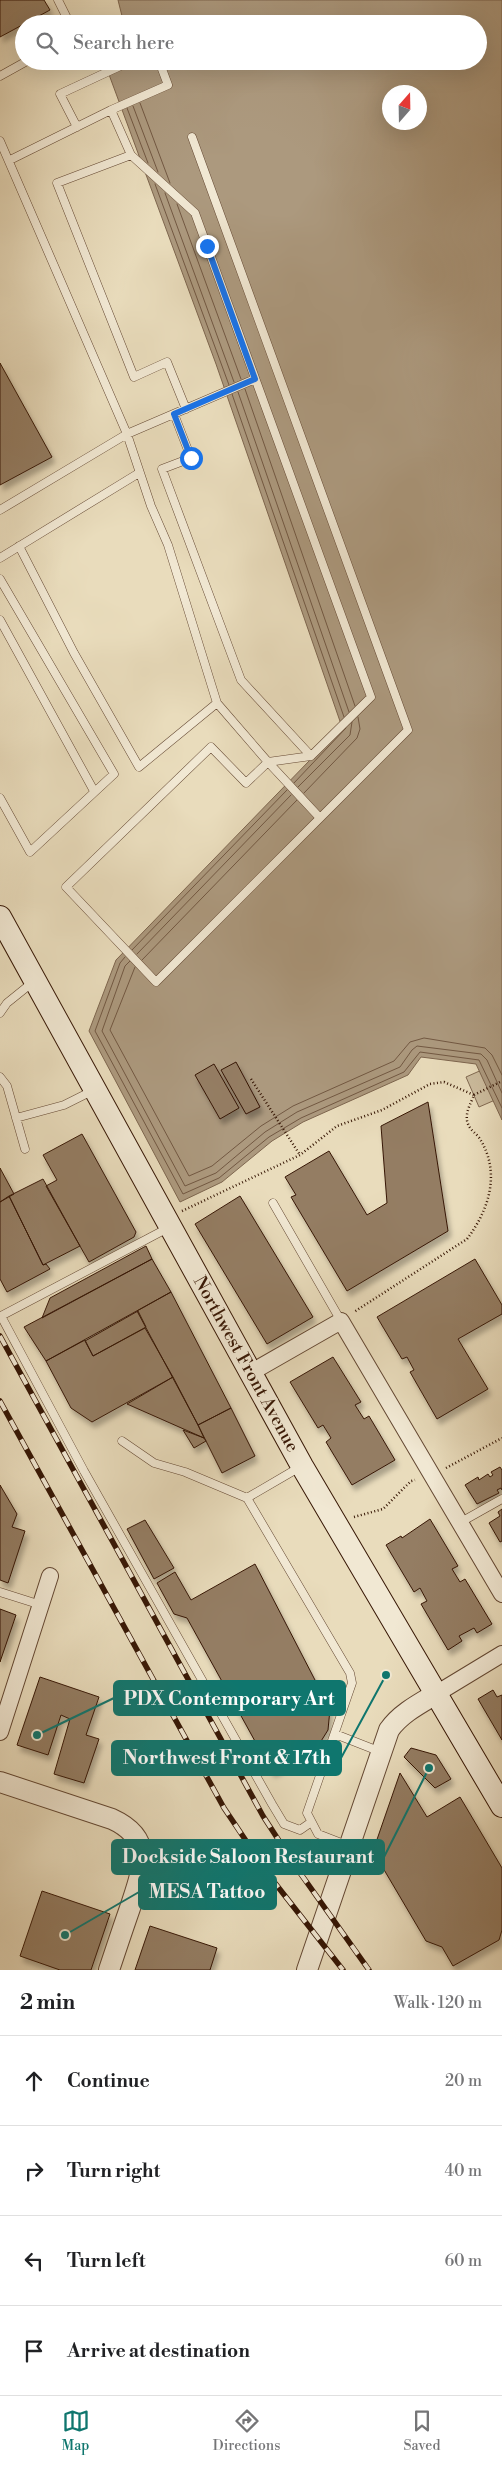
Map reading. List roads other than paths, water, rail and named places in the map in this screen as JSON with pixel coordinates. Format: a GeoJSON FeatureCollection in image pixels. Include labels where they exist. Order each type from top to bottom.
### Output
{"type":"FeatureCollection","features":[{"type":"Feature","properties":{"kind":"main road","name":"Northwest Front Avenue"},"geometry":{"type":"LineString","coordinates":[[0,917],[302,1466],[502,1806]]}},
{"type":"Feature","properties":{"kind":"street"},"geometry":{"type":"LineString","coordinates":[[250,1373],[341,1321],[501,1590]]}},
{"type":"Feature","properties":{"kind":"street"},"geometry":{"type":"LineString","coordinates":[[0,1732],[50,1576]]}},
{"type":"Feature","properties":{"kind":"street"},"geometry":{"type":"LineString","coordinates":[[307,1970],[381,1752],[395,1722],[436,1694],[502,1654]]}},
{"type":"Feature","properties":{"kind":"street"},"geometry":{"type":"LineString","coordinates":[[0,1782],[112,1819],[129,1828],[138,1839],[142,1850],[143,1869],[108,1970]]}},
{"type":"Feature","properties":{"kind":"lane"},"geometry":{"type":"LineString","coordinates":[[58,0],[66,15]]}},
{"type":"Feature","properties":{"kind":"lane"},"geometry":{"type":"LineString","coordinates":[[0,76],[15,68]]}},
{"type":"Feature","properties":{"kind":"lane"},"geometry":{"type":"LineString","coordinates":[[77,127],[60,94],[112,70]]}},
{"type":"Feature","properties":{"kind":"lane"},"geometry":{"type":"LineString","coordinates":[[10,160],[168,85],[162,70]]}},
{"type":"Feature","properties":{"kind":"lane"},"geometry":{"type":"LineString","coordinates":[[112,110],[131,156],[195,213],[371,697],[311,756],[268,762],[246,783],[211,747],[66,887],[156,982],[408,730],[192,137]]}},
{"type":"Feature","properties":{"kind":"lane"},"geometry":{"type":"LineString","coordinates":[[0,141],[10,160],[128,434],[139,473],[168,545],[217,703],[320,818]]}},
{"type":"Feature","properties":{"kind":"lane"},"geometry":{"type":"LineString","coordinates":[[131,156],[57,183],[134,377],[167,362],[186,409]]}},
{"type":"Feature","properties":{"kind":"lane"},"geometry":{"type":"LineString","coordinates":[[0,510],[128,434],[255,379]]}},
{"type":"Feature","properties":{"kind":"lane"},"geometry":{"type":"LineString","coordinates":[[174,414],[191,458],[162,469],[241,680],[311,756]]}},
{"type":"Feature","properties":{"kind":"lane"},"geometry":{"type":"LineString","coordinates":[[0,558],[139,473]]}},
{"type":"Feature","properties":{"kind":"lane"},"geometry":{"type":"LineString","coordinates":[[19,546],[74,653],[139,767],[217,703]]}},
{"type":"Feature","properties":{"kind":"lane"},"geometry":{"type":"LineString","coordinates":[[0,579],[114,774],[30,852],[0,798]]}},
{"type":"Feature","properties":{"kind":"lane"},"geometry":{"type":"LineString","coordinates":[[0,620],[94,791]]}},
{"type":"Feature","properties":{"kind":"lane"},"geometry":{"type":"LineString","coordinates":[[0,1012],[7,1003],[35,981]]}},
{"type":"Feature","properties":{"kind":"lane"},"geometry":{"type":"LineString","coordinates":[[0,1077],[7,1086],[25,1149]]}},
{"type":"Feature","properties":{"kind":"lane"},"geometry":{"type":"LineString","coordinates":[[16,1118],[64,1105],[94,1090]]}},
{"type":"Feature","properties":{"kind":"lane"},"geometry":{"type":"LineString","coordinates":[[273,1203],[341,1321]]}},
{"type":"Feature","properties":{"kind":"lane"},"geometry":{"type":"LineString","coordinates":[[167,1223],[92,1269],[1,1316],[84,1471],[284,1824],[300,1830],[310,1823]]}},
{"type":"Feature","properties":{"kind":"lane"},"geometry":{"type":"LineString","coordinates":[[122,1441],[154,1463],[185,1472],[247,1498],[350,1673],[352,1683],[307,1813],[310,1823],[318,1834],[349,1846]]}},
{"type":"Feature","properties":{"kind":"lane"},"geometry":{"type":"LineString","coordinates":[[247,1498],[302,1466]]}},
{"type":"Feature","properties":{"kind":"lane"},"geometry":{"type":"LineString","coordinates":[[461,1522],[502,1499]]}},
{"type":"Feature","properties":{"kind":"lane"},"geometry":{"type":"LineString","coordinates":[[0,1592],[40,1605]]}},
{"type":"Feature","properties":{"kind":"lane"},"geometry":{"type":"LineString","coordinates":[[334,1734],[381,1752]]}},
{"type":"Feature","properties":{"kind":"water"},"geometry":{"type":"Polygon","coordinates":[[[118,0],[502,0],[502,1120],[476,1064],[421,1057],[408,1075],[303,1122],[272,1141],[222,1182],[180,1202],[89,1031],[116,960],[342,727],[216,364],[107,70],[487,70],[487,15],[122,15],[118,0]]]}},
{"type":"Feature","properties":{"kind":"railway"},"geometry":{"type":"LineString","coordinates":[[0,1336],[263,1816],[298,1870],[369,1970]]}},
{"type":"Feature","properties":{"kind":"railway"},"geometry":{"type":"LineString","coordinates":[[0,1401],[224,1808],[271,1878],[343,1970]]}},
{"type":"Feature","properties":{"kind":"place","name":"Northwest Front & 17th"},"geometry":{"type":"Point","coordinates":[386,1675]}},
{"type":"Feature","properties":{"kind":"place","name":"PDX Contemporary Art"},"geometry":{"type":"Point","coordinates":[37,1735]}},
{"type":"Feature","properties":{"kind":"place","name":"Dockside Saloon Restaurant"},"geometry":{"type":"Point","coordinates":[429,1768]}},
{"type":"Feature","properties":{"kind":"place","name":"MESA Tattoo"},"geometry":{"type":"Point","coordinates":[65,1935]}}]}
